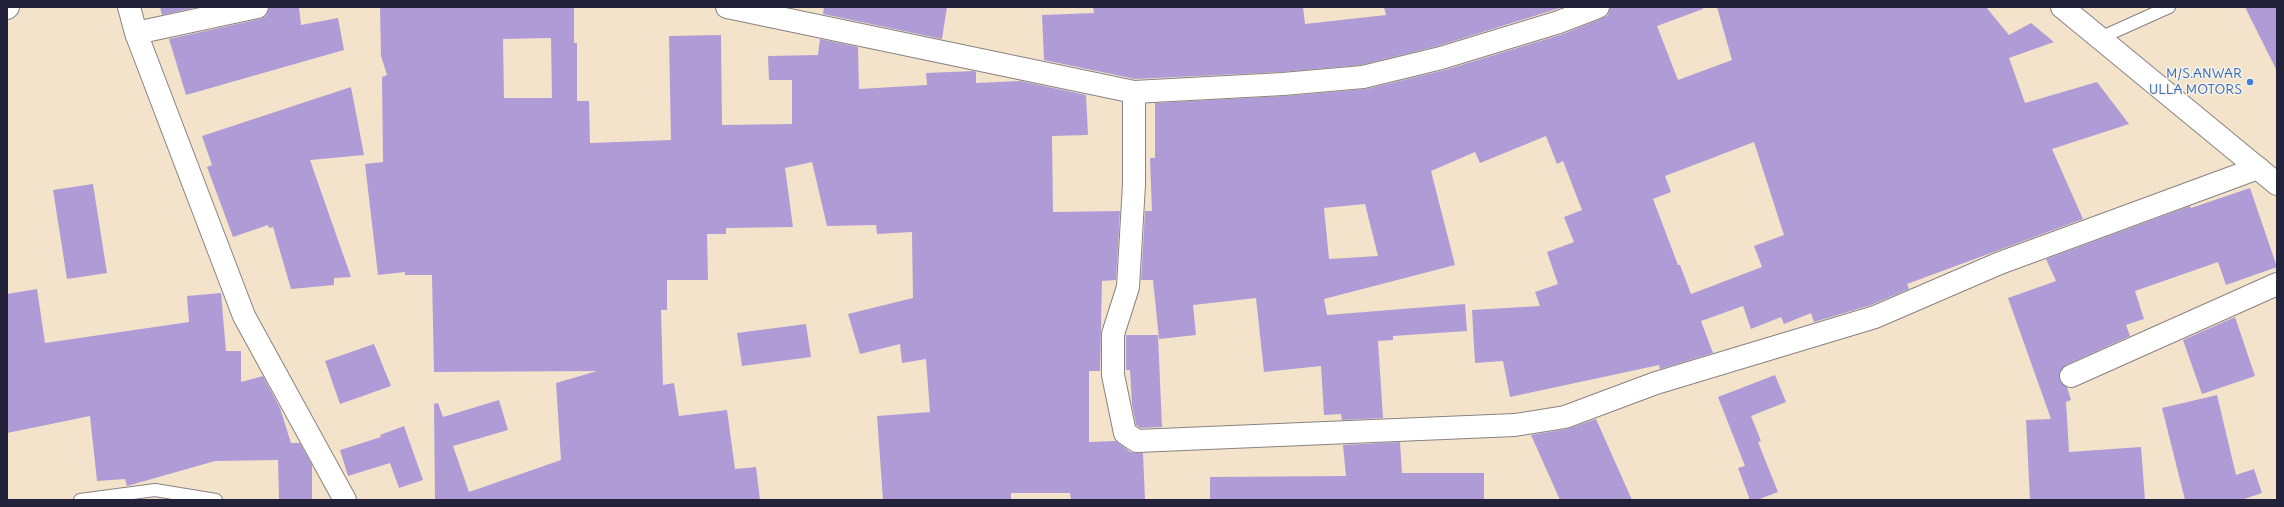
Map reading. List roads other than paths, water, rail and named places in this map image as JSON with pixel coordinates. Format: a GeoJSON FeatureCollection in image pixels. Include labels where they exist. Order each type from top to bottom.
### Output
{"type":"FeatureCollection","features":[{"type":"Feature","properties":{"kind":"main road"},"geometry":{"type":"LineString","coordinates":[[129,7],[136,33],[244,316],[345,500]]}},
{"type":"Feature","properties":{"kind":"main road"},"geometry":{"type":"LineString","coordinates":[[136,33],[257,7]]}},
{"type":"Feature","properties":{"kind":"main road"},"geometry":{"type":"LineString","coordinates":[[727,7],[1134,92],[1283,84],[1363,77],[1456,53],[1559,22],[1598,7]]}},
{"type":"Feature","properties":{"kind":"main road"},"geometry":{"type":"LineString","coordinates":[[2064,8],[2277,184]]}},
{"type":"Feature","properties":{"kind":"main road"},"geometry":{"type":"LineString","coordinates":[[1134,92],[1134,184],[1128,287],[1113,334],[1113,375],[1126,433],[1137,441],[1515,425],[1565,417],[1656,383],[1875,318],[2000,263],[2258,168]]}},
{"type":"Feature","properties":{"kind":"main road"},"geometry":{"type":"LineString","coordinates":[[2070,376],[2277,284]]}},
{"type":"Feature","properties":{"kind":"lane"},"geometry":{"type":"LineString","coordinates":[[2100,38],[2169,7]]}},
{"type":"Feature","properties":{"kind":"lane"},"geometry":{"type":"LineString","coordinates":[[80,500],[155,490],[216,500]]}},
{"type":"Feature","properties":{"kind":"place","name":"M/S.ANWAR ULLA MOTORS"},"geometry":{"type":"Point","coordinates":[2250,82]}}]}
